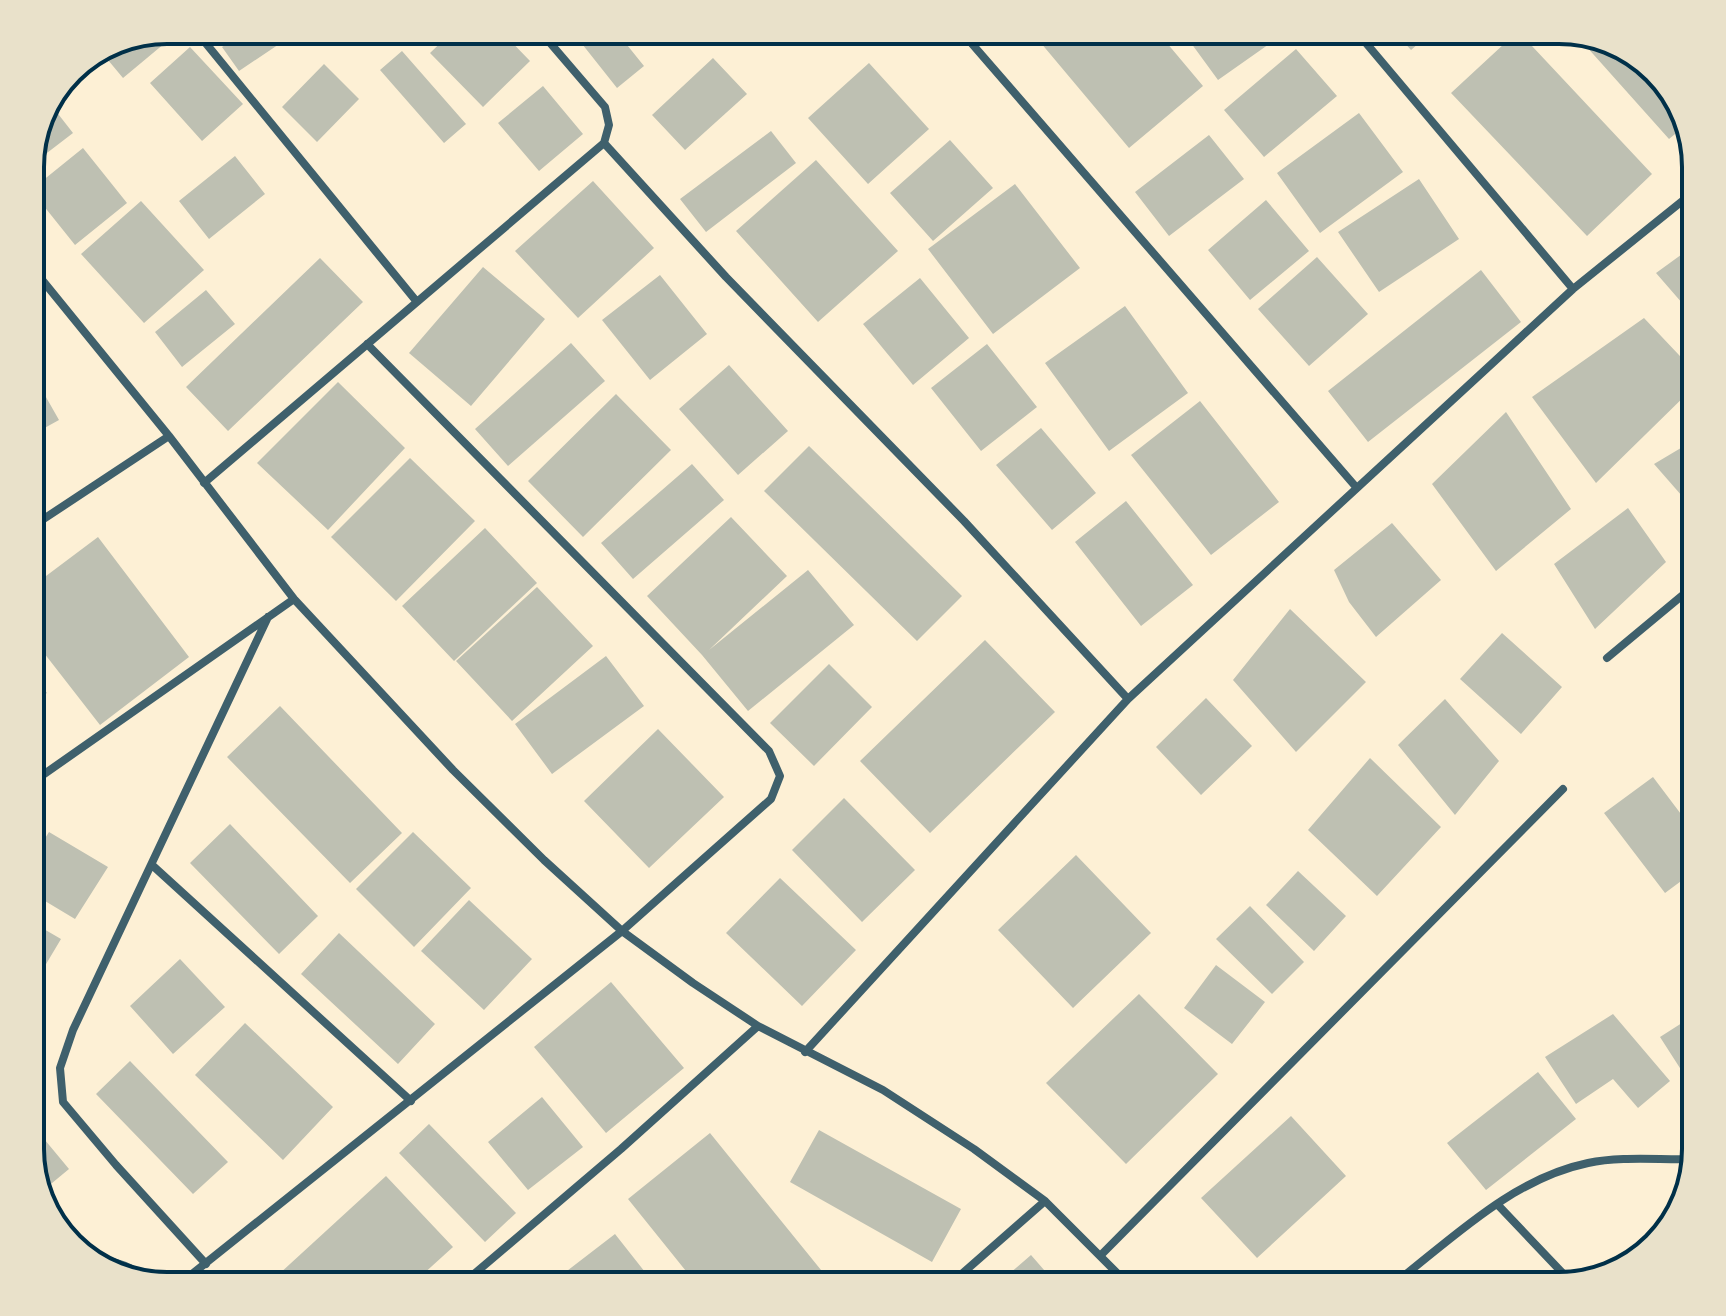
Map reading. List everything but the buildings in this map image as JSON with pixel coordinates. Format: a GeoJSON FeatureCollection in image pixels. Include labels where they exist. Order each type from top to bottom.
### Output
{"type":"FeatureCollection","features":[{"type":"Feature","properties":{"kind":"street"},"geometry":{"type":"LineString","coordinates":[[206,44],[417,302]]}},
{"type":"Feature","properties":{"kind":"street"},"geometry":{"type":"LineString","coordinates":[[204,483],[604,143],[609,125],[605,107],[551,44]]}},
{"type":"Feature","properties":{"kind":"street"},"geometry":{"type":"LineString","coordinates":[[972,44],[1356,487]]}},
{"type":"Feature","properties":{"kind":"street"},"geometry":{"type":"LineString","coordinates":[[1367,44],[1573,289]]}},
{"type":"Feature","properties":{"kind":"street"},"geometry":{"type":"LineString","coordinates":[[604,143],[726,277],[964,521],[1128,699]]}},
{"type":"Feature","properties":{"kind":"street"},"geometry":{"type":"LineString","coordinates":[[805,1052],[1128,699],[1573,289],[1682,201]]}},
{"type":"Feature","properties":{"kind":"street"},"geometry":{"type":"LineString","coordinates":[[44,282],[169,436],[294,599],[453,770],[544,860],[622,931],[758,1026],[883,1090],[974,1149],[1045,1201],[1117,1272]]}},
{"type":"Feature","properties":{"kind":"street"},"geometry":{"type":"LineString","coordinates":[[195,1272],[622,931],[771,799],[780,776],[769,751],[367,344]]}},
{"type":"Feature","properties":{"kind":"street"},"geometry":{"type":"LineString","coordinates":[[44,519],[169,436]]}},
{"type":"Feature","properties":{"kind":"street"},"geometry":{"type":"LineString","coordinates":[[1607,658],[1682,596]]}},
{"type":"Feature","properties":{"kind":"street"},"geometry":{"type":"LineString","coordinates":[[44,774],[294,599]]}},
{"type":"Feature","properties":{"kind":"street"},"geometry":{"type":"LineString","coordinates":[[206,1264],[63,1102],[60,1068],[73,1030],[268,617]]}},
{"type":"Feature","properties":{"kind":"street"},"geometry":{"type":"LineString","coordinates":[[1101,1255],[1563,789]]}},
{"type":"Feature","properties":{"kind":"street"},"geometry":{"type":"LineString","coordinates":[[152,865],[411,1101]]}},
{"type":"Feature","properties":{"kind":"street"},"geometry":{"type":"LineString","coordinates":[[476,1272],[621,1149],[758,1026]]}},
{"type":"Feature","properties":{"kind":"street"},"geometry":{"type":"LineString","coordinates":[[1409,1272],[1497,1204],[1545,1176],[1590,1162],[1681,1159]]}},
{"type":"Feature","properties":{"kind":"street"},"geometry":{"type":"LineString","coordinates":[[964,1272],[1045,1201]]}},
{"type":"Feature","properties":{"kind":"street"},"geometry":{"type":"LineString","coordinates":[[1497,1204],[1561,1272]]}}]}
